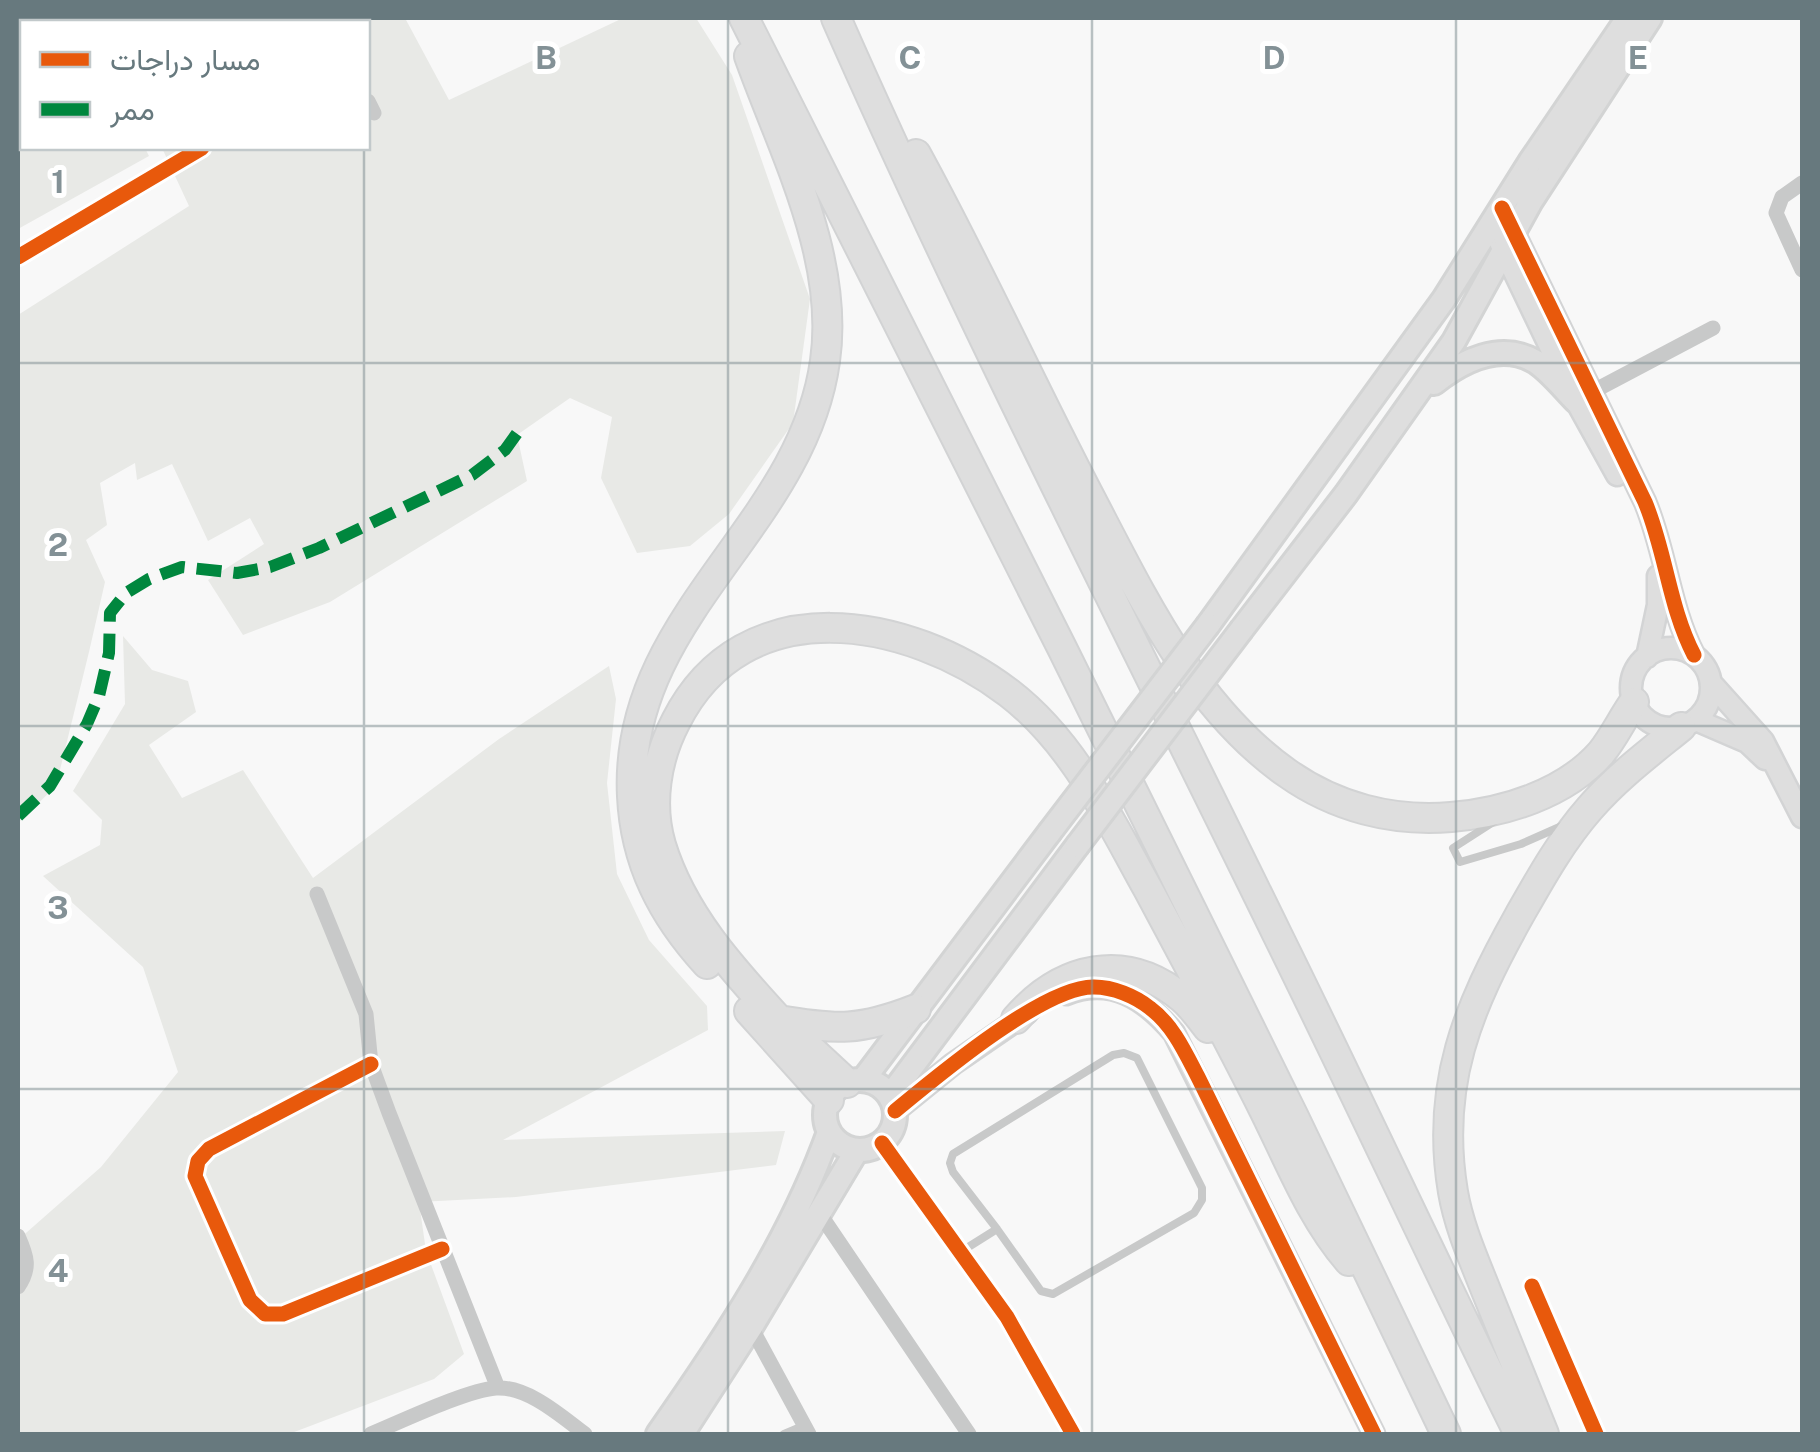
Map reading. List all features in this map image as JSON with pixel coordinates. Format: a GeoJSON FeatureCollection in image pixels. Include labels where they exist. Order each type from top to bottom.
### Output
{"type":"FeatureCollection","features":[{"type":"Feature","properties":{"kind":"highway"},"geometry":{"type":"LineString","coordinates":[[734,18],[796,183],[818,255],[827,310],[826,360],[817,402],[787,467],[676,631],[655,670],[637,720],[630,765],[633,821],[646,876],[667,914],[696,952],[847,1088]]}},
{"type":"Feature","properties":{"kind":"highway"},"geometry":{"type":"LineString","coordinates":[[744,18],[1062,648],[1446,1434]]}},
{"type":"Feature","properties":{"kind":"highway"},"geometry":{"type":"LineString","coordinates":[[838,18],[931,181],[1117,550],[1201,688],[1266,757],[1306,786],[1369,811],[1412,817],[1462,816],[1533,798],[1576,775],[1598,756],[1634,702]]}},
{"type":"Feature","properties":{"kind":"highway"},"geometry":{"type":"LineString","coordinates":[[838,18],[891,142],[1088,556],[1520,1434]]}},
{"type":"Feature","properties":{"kind":"highway"},"geometry":{"type":"LineString","coordinates":[[847,1088],[779,1020],[714,945],[675,880],[661,845],[655,814],[655,786],[666,740],[692,692],[718,664],[746,646],[787,632],[833,627],[885,633],[962,660],[1038,719],[1077,764],[1242,1068],[1321,1224],[1374,1290]]}},
{"type":"Feature","properties":{"kind":"highway"},"geometry":{"type":"LineString","coordinates":[[1544,1434],[1460,1224],[1449,1168],[1448,1108],[1457,1053],[1487,973],[1550,862],[1584,816],[1634,765],[1689,724]]}},
{"type":"Feature","properties":{"kind":"highway"},"geometry":{"type":"LineString","coordinates":[[1016,1019],[1036,996],[1064,980],[1096,970],[1132,972],[1164,985],[1186,1000],[1242,1068]]}},
{"type":"Feature","properties":{"kind":"highway"},"geometry":{"type":"LineString","coordinates":[[779,1020],[836,1029],[882,1022],[916,1010]]}},
{"type":"Feature","properties":{"kind":"main road"},"geometry":{"type":"LineString","coordinates":[[893,1104],[1077,846],[1454,341],[1503,229],[1628,18]]}},
{"type":"Feature","properties":{"kind":"main road"},"geometry":{"type":"LineString","coordinates":[[658,1434],[714,1351],[791,1222],[830,1132],[826,1111],[916,1010],[1208,625],[1416,340],[1503,229],[1650,18]]}},
{"type":"Feature","properties":{"kind":"main road"},"geometry":{"type":"LineString","coordinates":[[1415,397],[1460,363],[1499,355],[1535,362],[1583,397]]}},
{"type":"Feature","properties":{"kind":"main road"},"geometry":{"type":"LineString","coordinates":[[830,1132],[846,1148],[857,1150],[882,1143],[895,1123],[893,1104],[879,1085],[847,1088]]}},
{"type":"Feature","properties":{"kind":"main road"},"geometry":{"type":"LineString","coordinates":[[682,1434],[857,1150]]}},
{"type":"Feature","properties":{"kind":"street"},"geometry":{"type":"LineString","coordinates":[[18,256],[199,150]]}},
{"type":"Feature","properties":{"kind":"street"},"geometry":{"type":"LineString","coordinates":[[1802,183],[1782,197],[1776,213],[1802,270]]}},
{"type":"Feature","properties":{"kind":"street"},"geometry":{"type":"LineString","coordinates":[[1503,229],[1637,510],[1654,557],[1660,588],[1658,605],[1647,657],[1633,678],[1634,702],[1649,722],[1664,728],[1689,724],[1746,742],[1778,770]]}},
{"type":"Feature","properties":{"kind":"street"},"geometry":{"type":"LineString","coordinates":[[1583,397],[1713,328]]}},
{"type":"Feature","properties":{"kind":"street"},"geometry":{"type":"LineString","coordinates":[[1583,397],[1654,523],[1675,612],[1694,655],[1711,682],[1763,741],[1802,817]]}},
{"type":"Feature","properties":{"kind":"street"},"geometry":{"type":"LineString","coordinates":[[1647,657],[1670,648],[1694,655]]}},
{"type":"Feature","properties":{"kind":"street"},"geometry":{"type":"LineString","coordinates":[[1689,724],[1707,707],[1711,682]]}},
{"type":"Feature","properties":{"kind":"street"},"geometry":{"type":"LineString","coordinates":[[317,894],[368,1021],[372,1064],[498,1388]]}},
{"type":"Feature","properties":{"kind":"street"},"geometry":{"type":"LineString","coordinates":[[893,1104],[1016,1019],[1090,986],[1122,993],[1148,1006],[1174,1033],[1374,1434]]}},
{"type":"Feature","properties":{"kind":"street"},"geometry":{"type":"LineString","coordinates":[[372,1064],[209,1149],[198,1161],[195,1176],[250,1300],[265,1314],[283,1314],[442,1249]]}},
{"type":"Feature","properties":{"kind":"street"},"geometry":{"type":"LineString","coordinates":[[882,1143],[1007,1317],[1073,1434]]}},
{"type":"Feature","properties":{"kind":"street"},"geometry":{"type":"LineString","coordinates":[[818,1212],[969,1434]]}},
{"type":"Feature","properties":{"kind":"street"},"geometry":{"type":"LineString","coordinates":[[18,1236],[28,1256],[18,1287]]}},
{"type":"Feature","properties":{"kind":"street"},"geometry":{"type":"LineString","coordinates":[[1532,1286],[1596,1434]]}},
{"type":"Feature","properties":{"kind":"street"},"geometry":{"type":"LineString","coordinates":[[751,1327],[807,1430]]}},
{"type":"Feature","properties":{"kind":"street"},"geometry":{"type":"LineString","coordinates":[[371,1434],[498,1388],[545,1405],[585,1434]]}},
{"type":"Feature","properties":{"kind":"lane"},"geometry":{"type":"LineString","coordinates":[[1533,798],[1453,848],[1460,862],[1521,844],[1584,816]]}},
{"type":"Feature","properties":{"kind":"lane"},"geometry":{"type":"LineString","coordinates":[[1114,1054],[1137,1058],[1202,1188],[1202,1200],[1194,1213],[1052,1294],[1041,1291],[997,1229],[953,1172],[950,1163],[954,1154],[1114,1054]]}},
{"type":"Feature","properties":{"kind":"lane"},"geometry":{"type":"LineString","coordinates":[[962,1251],[997,1229]]}},
{"type":"Feature","properties":{"kind":"lane"},"geometry":{"type":"LineString","coordinates":[[784,1434],[807,1430]]}},
{"type":"Feature","properties":{"kind":"shaded area"},"geometry":{"type":"Polygon","coordinates":[[[405,18],[449,100],[623,18],[696,18],[732,75],[810,299],[793,423],[729,514],[690,546],[637,553],[601,478],[612,417],[570,398],[517,435],[527,481],[330,602],[243,635],[208,580],[264,544],[250,518],[208,541],[172,464],[137,480],[135,463],[100,483],[107,525],[86,540],[105,582],[89,652],[56,786],[18,823],[18,315],[189,206],[163,150],[370,150],[370,20],[126,20],[405,18]]]}},
{"type":"Feature","properties":{"kind":"shaded area"},"geometry":{"type":"Polygon","coordinates":[[[18,80],[20,150],[146,150],[149,156],[18,229],[18,80]]]}},
{"type":"Feature","properties":{"kind":"shaded area"},"geometry":{"type":"Polygon","coordinates":[[[123,636],[152,670],[188,681],[196,712],[149,745],[182,798],[243,770],[313,878],[499,739],[609,666],[616,699],[607,783],[617,874],[649,940],[707,1006],[708,1030],[503,1140],[785,1131],[776,1165],[516,1197],[419,1202],[426,1251],[464,1354],[434,1379],[289,1434],[18,1434],[18,1240],[101,1167],[178,1072],[143,967],[43,876],[100,845],[102,820],[73,791],[125,704],[123,636]]]}},
{"type":"Feature","properties":{"kind":"marked path"},"geometry":{"type":"LineString","coordinates":[[18,816],[50,786],[87,724],[99,696],[109,653],[110,613],[126,593],[149,579],[182,567],[237,573],[270,567],[319,548],[472,475],[505,450],[520,429]]}},
{"type":"Feature","properties":{"kind":"cycle path"},"geometry":{"type":"LineString","coordinates":[[18,257],[199,150]]}},
{"type":"Feature","properties":{"kind":"cycle path"},"geometry":{"type":"LineString","coordinates":[[1502,208],[1645,502],[1679,618],[1694,655]]}},
{"type":"Feature","properties":{"kind":"cycle path"},"geometry":{"type":"LineString","coordinates":[[895,1111],[991,1036],[1047,1001],[1094,987],[1116,990],[1144,1004],[1165,1022],[1188,1058],[1374,1434]]}},
{"type":"Feature","properties":{"kind":"cycle path"},"geometry":{"type":"LineString","coordinates":[[371,1064],[209,1149],[198,1161],[195,1176],[250,1300],[265,1314],[283,1314],[442,1249]]}},
{"type":"Feature","properties":{"kind":"cycle path"},"geometry":{"type":"LineString","coordinates":[[882,1143],[1007,1317],[1073,1434]]}},
{"type":"Feature","properties":{"kind":"cycle path"},"geometry":{"type":"LineString","coordinates":[[1532,1286],[1596,1434]]}}]}
